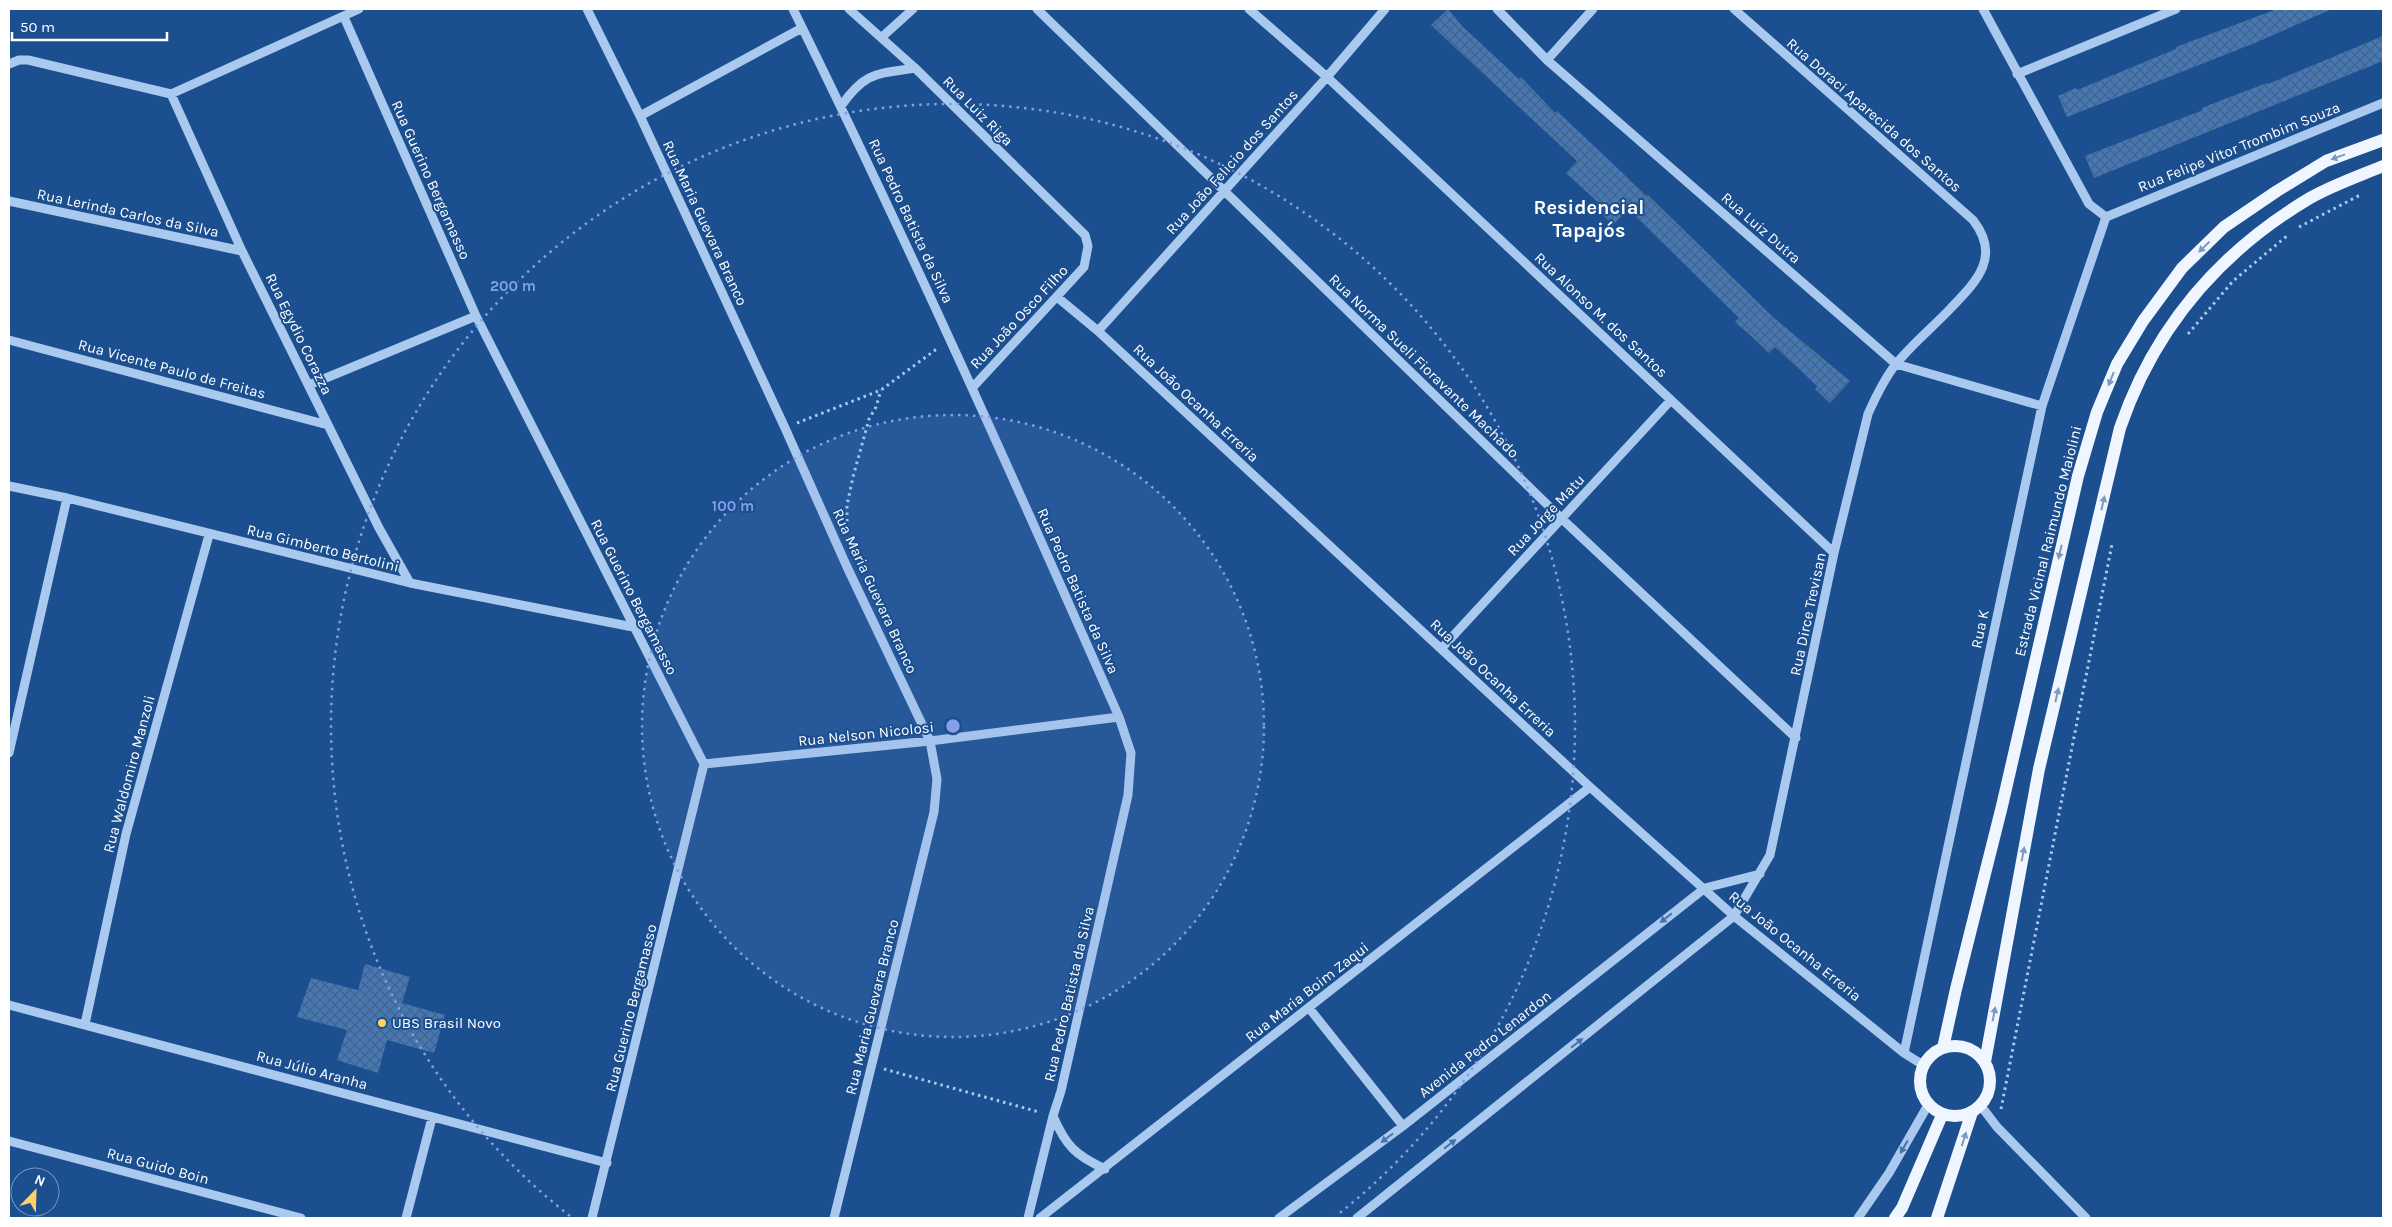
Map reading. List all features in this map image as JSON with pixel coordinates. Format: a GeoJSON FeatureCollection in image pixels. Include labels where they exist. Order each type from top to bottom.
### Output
{"type":"FeatureCollection","features":[{"type":"Feature","properties":{"kind":"main road","name":"Estrada Vicinal Raimundo Maiolini"},"geometry":{"type":"LineString","coordinates":[[1943,1048],[2078,476],[2097,412],[2117,364],[2143,321],[2182,268],[2224,227],[2326,161],[2383,140]]}},
{"type":"Feature","properties":{"kind":"main road"},"geometry":{"type":"LineString","coordinates":[[1985,1062],[2039,770],[2120,428],[2133,392],[2153,354],[2176,318],[2199,288],[2233,254],[2273,223],[2311,198],[2383,166]]}},
{"type":"Feature","properties":{"kind":"main road"},"geometry":{"type":"LineString","coordinates":[[1937,1218],[1977,1109],[1989,1092],[1990,1076],[1985,1062],[1973,1051],[1966,1048],[1958,1046],[1943,1048],[1931,1054],[1922,1066],[1919,1079],[1921,1093],[1928,1105],[1942,1115],[1952,1117],[1977,1109]]}},
{"type":"Feature","properties":{"kind":"main road"},"geometry":{"type":"LineString","coordinates":[[1895,1218],[1902,1208],[1942,1115]]}},
{"type":"Feature","properties":{"kind":"street"},"geometry":{"type":"LineString","coordinates":[[9,64],[19,60],[28,60],[172,94],[359,9]]}},
{"type":"Feature","properties":{"kind":"street","name":"Rua Maria Guevara Branco"},"geometry":{"type":"LineString","coordinates":[[586,9],[640,116],[785,428],[847,567],[930,741],[936,779],[934,812],[834,1218]]}},
{"type":"Feature","properties":{"kind":"street","name":"Rua Pedro Batista da Silva"},"geometry":{"type":"LineString","coordinates":[[793,9],[841,106],[973,387],[1119,717],[1131,753],[1128,795],[1061,1092],[1053,1116],[1028,1218]]}},
{"type":"Feature","properties":{"kind":"street","name":"Rua Luiz Riga"},"geometry":{"type":"LineString","coordinates":[[849,9],[915,68],[1085,235]]}},
{"type":"Feature","properties":{"kind":"street"},"geometry":{"type":"LineString","coordinates":[[882,37],[913,9]]}},
{"type":"Feature","properties":{"kind":"street","name":"Rua Norma Sueli Fioravante Machado"},"geometry":{"type":"LineString","coordinates":[[1037,9],[1561,518],[1796,738]]}},
{"type":"Feature","properties":{"kind":"street","name":"Rua Alonso M. dos Santos"},"geometry":{"type":"LineString","coordinates":[[1250,9],[1327,77],[1834,553]]}},
{"type":"Feature","properties":{"kind":"street","name":"Rua João Felicio dos Santos"},"geometry":{"type":"LineString","coordinates":[[1098,331],[1327,77],[1385,9]]}},
{"type":"Feature","properties":{"kind":"street","name":"Rua Luiz Dutra"},"geometry":{"type":"LineString","coordinates":[[1497,9],[1547,60],[1896,364],[2042,406]]}},
{"type":"Feature","properties":{"kind":"street"},"geometry":{"type":"LineString","coordinates":[[1547,60],[1594,9]]}},
{"type":"Feature","properties":{"kind":"street","name":"Rua Doraci Aparecida dos Santos"},"geometry":{"type":"LineString","coordinates":[[1734,9],[1973,220],[1982,234],[1985,249]]}},
{"type":"Feature","properties":{"kind":"street"},"geometry":{"type":"LineString","coordinates":[[1983,9],[2089,204],[2106,217]]}},
{"type":"Feature","properties":{"kind":"street"},"geometry":{"type":"LineString","coordinates":[[2018,74],[2176,9]]}},
{"type":"Feature","properties":{"kind":"street","name":"Rua Guerino Bergamasso"},"geometry":{"type":"LineString","coordinates":[[344,17],[476,316],[704,764],[592,1218]]}},
{"type":"Feature","properties":{"kind":"street"},"geometry":{"type":"LineString","coordinates":[[640,116],[802,28]]}},
{"type":"Feature","properties":{"kind":"street"},"geometry":{"type":"LineString","coordinates":[[841,106],[853,89],[865,78],[915,68]]}},
{"type":"Feature","properties":{"kind":"street","name":"Rua Egydio Corazza"},"geometry":{"type":"LineString","coordinates":[[172,94],[242,251],[310,385],[379,528],[410,583]]}},
{"type":"Feature","properties":{"kind":"street","name":"Rua Felipe Vitor Trombim Souza"},"geometry":{"type":"LineString","coordinates":[[2106,217],[2383,103]]}},
{"type":"Feature","properties":{"kind":"street","name":"Rua Lerinda Carlos da Silva"},"geometry":{"type":"LineString","coordinates":[[9,201],[242,251]]}},
{"type":"Feature","properties":{"kind":"street","name":"Rua K"},"geometry":{"type":"LineString","coordinates":[[1904,1053],[2042,406],[2106,217]]}},
{"type":"Feature","properties":{"kind":"street","name":"Rua João Osco Filho"},"geometry":{"type":"LineString","coordinates":[[973,387],[1084,267],[1088,246],[1085,235]]}},
{"type":"Feature","properties":{"kind":"street","name":"Rua Dirce Trevisan"},"geometry":{"type":"LineString","coordinates":[[1734,916],[1770,856],[1834,553],[1868,414],[1876,394],[1896,364],[1973,286],[1981,272],[1985,249]]}},
{"type":"Feature","properties":{"kind":"street","name":"Rua João Ocanha Erreria"},"geometry":{"type":"LineString","coordinates":[[1057,297],[1098,331],[1590,787],[1705,888],[1734,916],[1922,1066]]}},
{"type":"Feature","properties":{"kind":"street"},"geometry":{"type":"LineString","coordinates":[[310,385],[476,316]]}},
{"type":"Feature","properties":{"kind":"street","name":"Rua Vicente Paulo de Freitas"},"geometry":{"type":"LineString","coordinates":[[9,340],[328,425]]}},
{"type":"Feature","properties":{"kind":"street","name":"Rua Jorge Matu"},"geometry":{"type":"LineString","coordinates":[[1441,649],[1671,400]]}},
{"type":"Feature","properties":{"kind":"street","name":"Rua Gimberto Bertolini"},"geometry":{"type":"LineString","coordinates":[[9,486],[67,498],[209,535],[410,583],[633,627]]}},
{"type":"Feature","properties":{"kind":"street"},"geometry":{"type":"LineString","coordinates":[[9,753],[67,498]]}},
{"type":"Feature","properties":{"kind":"street","name":"Rua Waldomiro Manzoli"},"geometry":{"type":"LineString","coordinates":[[85,1024],[126,834],[209,535]]}},
{"type":"Feature","properties":{"kind":"street","name":"Rua Nelson Nicolosi"},"geometry":{"type":"LineString","coordinates":[[704,764],[930,741],[1119,717]]}},
{"type":"Feature","properties":{"kind":"street","name":"Rua Maria Boim Zaqui"},"geometry":{"type":"LineString","coordinates":[[1040,1218],[1105,1169],[1590,787]]}},
{"type":"Feature","properties":{"kind":"street"},"geometry":{"type":"LineString","coordinates":[[1705,888],[1760,874]]}},
{"type":"Feature","properties":{"kind":"street","name":"Avenida Pedro Lenardon"},"geometry":{"type":"LineString","coordinates":[[1279,1218],[1403,1126],[1705,888]]}},
{"type":"Feature","properties":{"kind":"street"},"geometry":{"type":"LineString","coordinates":[[1357,1218],[1667,972],[1734,916]]}},
{"type":"Feature","properties":{"kind":"street","name":"Rua Júlio Aranha"},"geometry":{"type":"LineString","coordinates":[[9,1005],[607,1163]]}},
{"type":"Feature","properties":{"kind":"street"},"geometry":{"type":"LineString","coordinates":[[1309,1008],[1403,1126]]}},
{"type":"Feature","properties":{"kind":"street"},"geometry":{"type":"LineString","coordinates":[[1858,1218],[1889,1173],[1928,1105]]}},
{"type":"Feature","properties":{"kind":"street"},"geometry":{"type":"LineString","coordinates":[[1977,1109],[1998,1127],[2086,1218]]}},
{"type":"Feature","properties":{"kind":"street"},"geometry":{"type":"LineString","coordinates":[[1053,1116],[1062,1138],[1074,1151],[1087,1161],[1105,1169]]}},
{"type":"Feature","properties":{"kind":"street"},"geometry":{"type":"LineString","coordinates":[[406,1218],[432,1118]]}},
{"type":"Feature","properties":{"kind":"street","name":"Rua Guido Boin"},"geometry":{"type":"LineString","coordinates":[[9,1141],[301,1218]]}},
{"type":"Feature","properties":{"kind":"path"},"geometry":{"type":"LineString","coordinates":[[2187,336],[2233,281],[2292,231],[2366,192]]}},
{"type":"Feature","properties":{"kind":"path"},"geometry":{"type":"LineString","coordinates":[[785,428],[881,390],[951,339]]}},
{"type":"Feature","properties":{"kind":"path"},"geometry":{"type":"LineString","coordinates":[[847,532],[847,505],[853,476],[869,419],[876,407],[881,390]]}},
{"type":"Feature","properties":{"kind":"path"},"geometry":{"type":"LineString","coordinates":[[1998,1127],[2112,542]]}},
{"type":"Feature","properties":{"kind":"path"},"geometry":{"type":"LineString","coordinates":[[871,1066],[1053,1116]]}},
{"type":"Feature","properties":{"kind":"building"},"geometry":{"type":"Polygon","coordinates":[[[1448,9],[1462,26],[1519,79],[1521,77],[1555,113],[1557,111],[1648,195],[1774,318],[1850,381],[1830,403],[1815,389],[1817,386],[1775,347],[1769,353],[1735,322],[1739,318],[1628,209],[1613,225],[1598,210],[1602,206],[1566,173],[1577,161],[1431,25],[1448,9]]]}},
{"type":"Feature","properties":{"kind":"building"},"geometry":{"type":"Polygon","coordinates":[[[2277,9],[2332,9],[2255,43],[2067,117],[2058,96],[2176,49],[2176,47],[2277,9]]]}},
{"type":"Feature","properties":{"kind":"building"},"geometry":{"type":"Polygon","coordinates":[[[2383,36],[2383,61],[2094,178],[2085,156],[2203,110],[2202,108],[2222,100],[2268,84],[2383,36]]]}},
{"type":"Feature","properties":{"kind":"building","name":"UBS Brasil Novo"},"geometry":{"type":"Polygon","coordinates":[[[365,964],[410,977],[402,1003],[445,1015],[434,1053],[387,1040],[378,1073],[337,1060],[347,1030],[297,1017],[311,978],[358,990],[365,964]]]}},
{"type":"Feature","properties":{"kind":"place","name":"UBS Brasil Novo"},"geometry":{"type":"Point","coordinates":[382,1023]}},
{"type":"Feature","properties":{"kind":"district","name":"Residencial Tapajós"},"geometry":{"type":"Point","coordinates":[1589,218]}}]}
